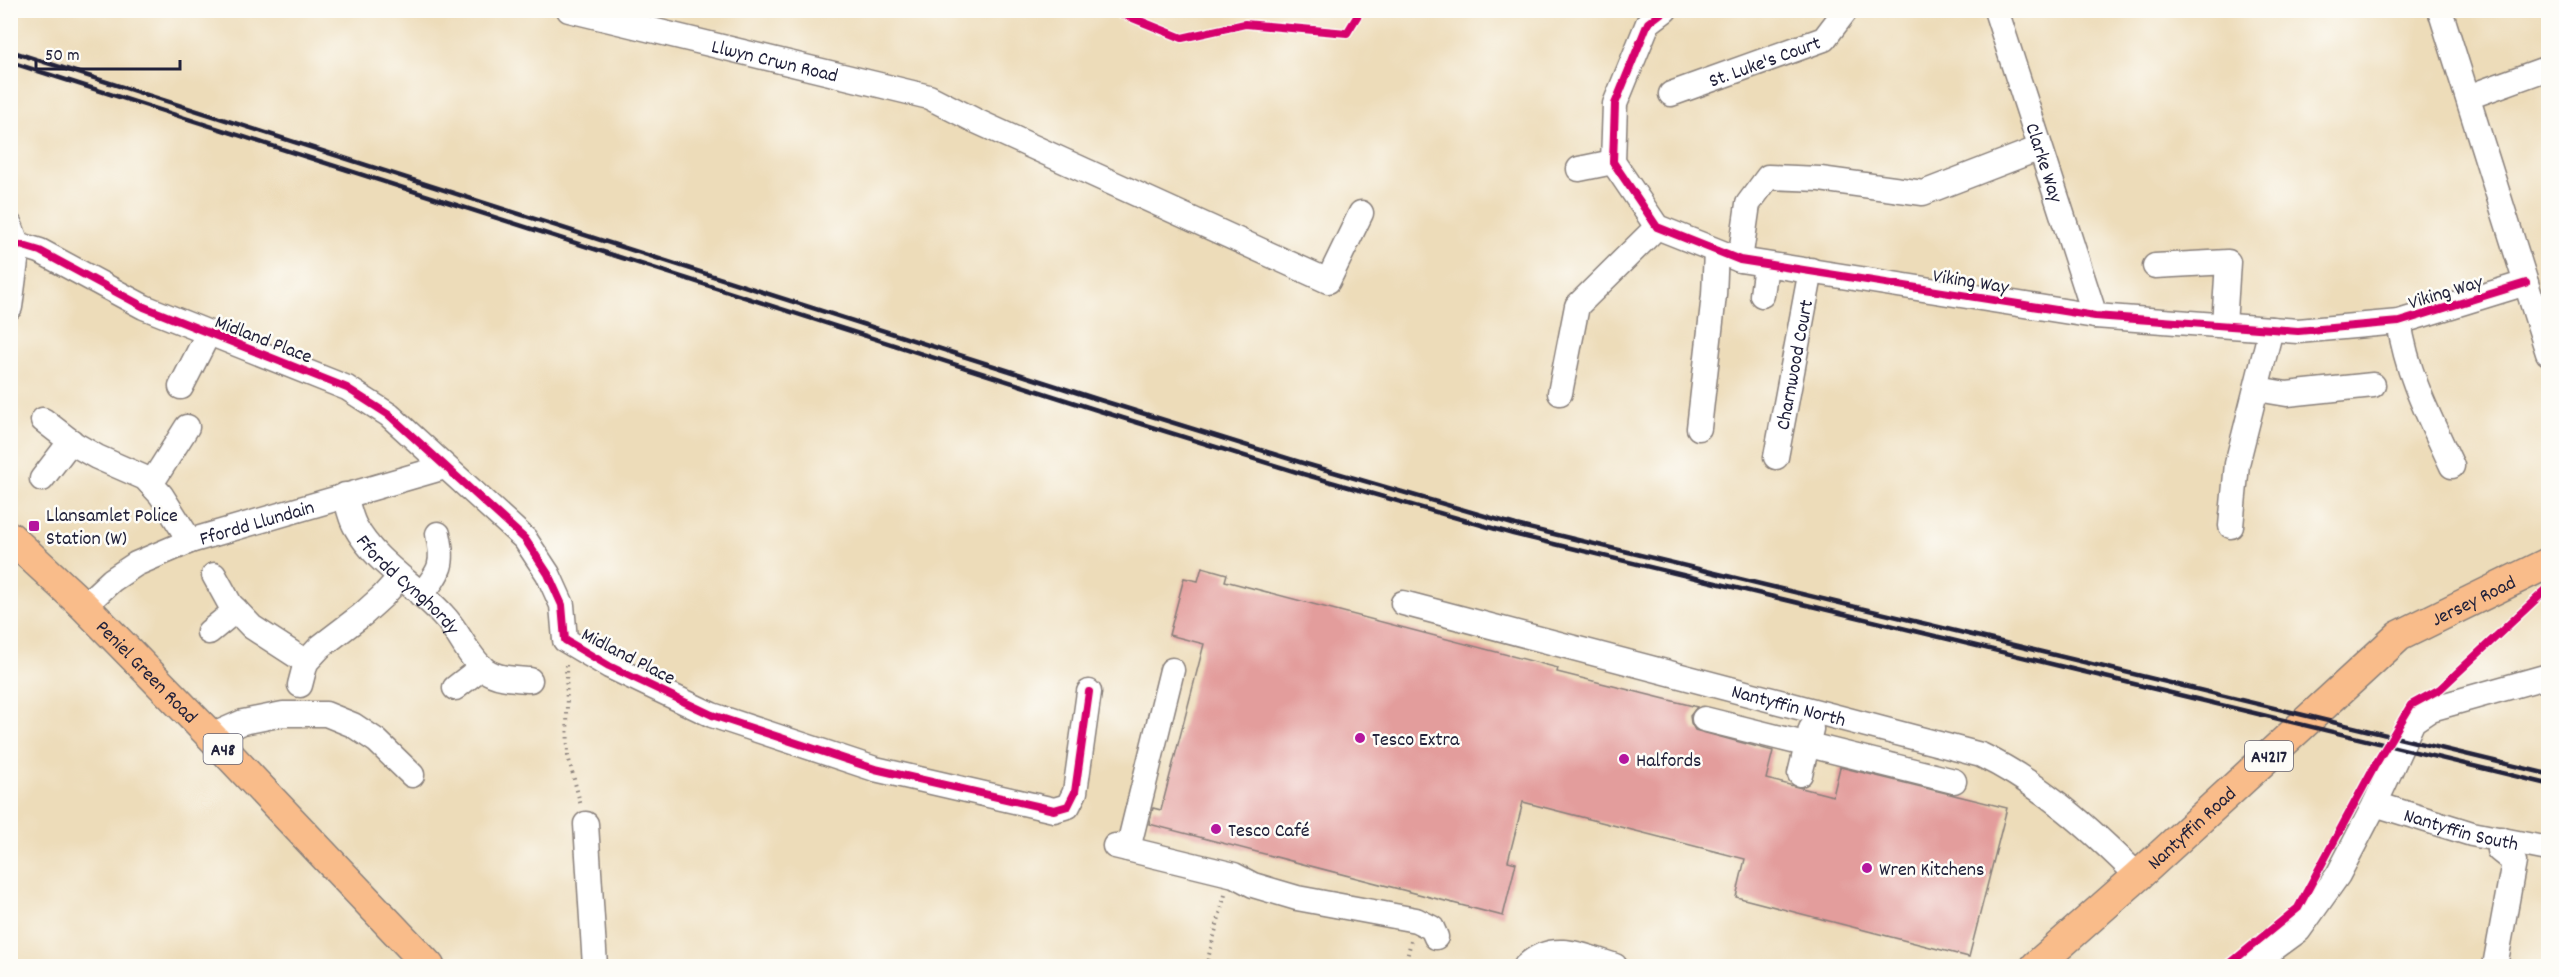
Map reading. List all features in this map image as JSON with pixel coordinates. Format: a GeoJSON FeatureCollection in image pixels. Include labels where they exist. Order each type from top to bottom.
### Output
{"type":"FeatureCollection","features":[{"type":"Feature","properties":{"kind":"main road","name":"Peniel Green Road"},"geometry":{"type":"LineString","coordinates":[[13,544],[84,606],[429,966]]}},
{"type":"Feature","properties":{"kind":"main road","name":"Jersey Road"},"geometry":{"type":"LineString","coordinates":[[2399,636],[2548,563]]}},
{"type":"Feature","properties":{"kind":"main road","name":"Nantyffin Road"},"geometry":{"type":"LineString","coordinates":[[2036,966],[2138,876],[2399,636]]}},
{"type":"Feature","properties":{"kind":"street","name":"Llwyn Crwn Road"},"geometry":{"type":"LineString","coordinates":[[569,10],[929,97],[976,121],[1328,281],[1361,213]]}},
{"type":"Feature","properties":{"kind":"street"},"geometry":{"type":"LineString","coordinates":[[1560,393],[1577,306],[1657,227],[1613,162],[1615,104],[1648,23],[1665,10]]}},
{"type":"Feature","properties":{"kind":"street","name":"St. Luke's Court"},"geometry":{"type":"LineString","coordinates":[[1671,94],[1824,39],[1846,10]]}},
{"type":"Feature","properties":{"kind":"street","name":"Clarke Way"},"geometry":{"type":"LineString","coordinates":[[1996,10],[2095,316]]}},
{"type":"Feature","properties":{"kind":"street"},"geometry":{"type":"LineString","coordinates":[[2440,10],[2548,353]]}},
{"type":"Feature","properties":{"kind":"street"},"geometry":{"type":"LineString","coordinates":[[2468,97],[2548,68]]}},
{"type":"Feature","properties":{"kind":"street"},"geometry":{"type":"LineString","coordinates":[[1740,260],[1748,204],[1768,177],[1820,179],[1923,193],[2040,148]]}},
{"type":"Feature","properties":{"kind":"street"},"geometry":{"type":"LineString","coordinates":[[1579,169],[1613,162]]}},
{"type":"Feature","properties":{"kind":"street","name":"Viking Way"},"geometry":{"type":"LineString","coordinates":[[1657,227],[1716,252],[1740,260],[1767,265],[1811,270],[2095,316],[2298,331],[2399,322],[2526,283]]}},
{"type":"Feature","properties":{"kind":"street"},"geometry":{"type":"LineString","coordinates":[[10,307],[13,238]]}},
{"type":"Feature","properties":{"kind":"street","name":"Midland Place"},"geometry":{"type":"LineString","coordinates":[[13,238],[144,307],[347,388],[389,415],[525,539],[548,574],[562,604],[565,640],[609,666],[712,715],[875,769],[1054,810],[1068,806],[1075,792],[1089,692]]}},
{"type":"Feature","properties":{"kind":"street"},"geometry":{"type":"LineString","coordinates":[[1699,428],[1714,295],[1716,252]]}},
{"type":"Feature","properties":{"kind":"street"},"geometry":{"type":"LineString","coordinates":[[2155,267],[2228,262],[2223,325]]}},
{"type":"Feature","properties":{"kind":"street"},"geometry":{"type":"LineString","coordinates":[[1762,295],[1767,265]]}},
{"type":"Feature","properties":{"kind":"street","name":"Charnwood Court"},"geometry":{"type":"LineString","coordinates":[[1776,457],[1811,270]]}},
{"type":"Feature","properties":{"kind":"street"},"geometry":{"type":"LineString","coordinates":[[2399,322],[2404,355],[2412,379],[2452,466]]}},
{"type":"Feature","properties":{"kind":"street"},"geometry":{"type":"LineString","coordinates":[[2231,526],[2237,464],[2271,329]]}},
{"type":"Feature","properties":{"kind":"street"},"geometry":{"type":"LineString","coordinates":[[181,387],[208,334]]}},
{"type":"Feature","properties":{"kind":"street"},"geometry":{"type":"LineString","coordinates":[[2257,389],[2287,394],[2373,385]]}},
{"type":"Feature","properties":{"kind":"street"},"geometry":{"type":"LineString","coordinates":[[43,420],[97,457],[145,478],[161,495],[189,541]]}},
{"type":"Feature","properties":{"kind":"street"},"geometry":{"type":"LineString","coordinates":[[151,484],[187,427]]}},
{"type":"Feature","properties":{"kind":"street"},"geometry":{"type":"LineString","coordinates":[[42,479],[71,441]]}},
{"type":"Feature","properties":{"kind":"street","name":"Ffordd Llundain"},"geometry":{"type":"LineString","coordinates":[[84,606],[112,580],[136,564],[189,541],[445,467]]}},
{"type":"Feature","properties":{"kind":"street","name":"Ffordd Cynghordy"},"geometry":{"type":"LineString","coordinates":[[345,495],[354,525],[363,539],[400,577],[443,614],[482,667]]}},
{"type":"Feature","properties":{"kind":"street"},"geometry":{"type":"LineString","coordinates":[[421,595],[439,572],[443,555],[438,534]]}},
{"type":"Feature","properties":{"kind":"street"},"geometry":{"type":"LineString","coordinates":[[214,575],[236,610],[303,673],[320,647],[369,609],[400,577]]}},
{"type":"Feature","properties":{"kind":"street","name":"Nantyffin North"},"geometry":{"type":"LineString","coordinates":[[1403,603],[1981,755],[2056,801],[2138,876]]}},
{"type":"Feature","properties":{"kind":"street"},"geometry":{"type":"LineString","coordinates":[[209,632],[236,610]]}},
{"type":"Feature","properties":{"kind":"street"},"geometry":{"type":"LineString","coordinates":[[455,688],[482,667],[502,677],[530,680]]}},
{"type":"Feature","properties":{"kind":"street"},"geometry":{"type":"LineString","coordinates":[[1172,670],[1122,847],[1234,875],[1253,885],[1297,898],[1416,920],[1432,928],[1436,937]]}},
{"type":"Feature","properties":{"kind":"street"},"geometry":{"type":"LineString","coordinates":[[2250,966],[2299,930],[2338,875],[2375,804],[2413,721],[2431,709],[2548,676]]}},
{"type":"Feature","properties":{"kind":"street"},"geometry":{"type":"LineString","coordinates":[[1800,774],[1815,712]]}},
{"type":"Feature","properties":{"kind":"street"},"geometry":{"type":"LineString","coordinates":[[211,736],[243,722],[283,714],[326,714],[353,725],[377,741],[412,776]]}},
{"type":"Feature","properties":{"kind":"street"},"geometry":{"type":"LineString","coordinates":[[1704,719],[1954,781]]}},
{"type":"Feature","properties":{"kind":"street","name":"Nantyffin South"},"geometry":{"type":"LineString","coordinates":[[2375,804],[2472,834],[2548,849]]}},
{"type":"Feature","properties":{"kind":"street"},"geometry":{"type":"LineString","coordinates":[[586,824],[595,966]]}},
{"type":"Feature","properties":{"kind":"street"},"geometry":{"type":"LineString","coordinates":[[2495,966],[2514,862],[2499,850],[2501,839]]}},
{"type":"Feature","properties":{"kind":"street"},"geometry":{"type":"LineString","coordinates":[[1526,966],[1537,956],[1560,952],[1578,954],[1615,966]]}},
{"type":"Feature","properties":{"kind":"path"},"geometry":{"type":"LineString","coordinates":[[565,640],[568,756],[586,824]]}},
{"type":"Feature","properties":{"kind":"path"},"geometry":{"type":"LineString","coordinates":[[1206,966],[1228,884],[1234,875]]}},
{"type":"Feature","properties":{"kind":"building"},"geometry":{"type":"Polygon","coordinates":[[[1202,567],[1227,574],[1225,581],[1558,668],[1557,672],[1697,707],[1690,716],[1695,730],[1773,751],[1766,779],[1833,796],[1840,767],[2007,808],[1969,957],[1736,897],[1745,859],[1523,802],[1508,861],[1516,863],[1503,916],[1149,824],[1153,808],[1161,810],[1204,644],[1169,635],[1184,578],[1198,581],[1202,567]]]}},
{"type":"Feature","properties":{"kind":"railway"},"geometry":{"type":"LineString","coordinates":[[10,51],[1100,400],[1306,464],[1516,525],[2548,774]]}},
{"type":"Feature","properties":{"kind":"railway"},"geometry":{"type":"LineString","coordinates":[[10,62],[1097,410],[1303,474],[1513,534],[2548,784]]}},
{"type":"Feature","properties":{"kind":"cycle path"},"geometry":{"type":"LineString","coordinates":[[1113,10],[1182,38],[1245,24],[1347,33],[1361,10]]}},
{"type":"Feature","properties":{"kind":"cycle path"},"geometry":{"type":"LineString","coordinates":[[1665,10],[1648,23],[1615,104],[1613,162],[1657,227],[1740,260],[2095,316],[2298,331],[2399,322],[2526,283]]}},
{"type":"Feature","properties":{"kind":"cycle path"},"geometry":{"type":"LineString","coordinates":[[10,242],[40,251],[144,307],[347,388],[389,415],[525,539],[548,574],[562,605],[565,640],[609,666],[712,715],[875,769],[1054,810],[1068,806],[1075,792],[1089,692]]}},
{"type":"Feature","properties":{"kind":"cycle path"},"geometry":{"type":"LineString","coordinates":[[2227,966],[2298,908],[2374,767],[2411,705],[2440,689],[2548,588]]}},
{"type":"Feature","properties":{"kind":"place","name":"Llansamlet Police Station (W)"},"geometry":{"type":"Point","coordinates":[34,526]}},
{"type":"Feature","properties":{"kind":"place","name":"Tesco Extra"},"geometry":{"type":"Point","coordinates":[1360,738]}},
{"type":"Feature","properties":{"kind":"place","name":"Halfords"},"geometry":{"type":"Point","coordinates":[1624,759]}},
{"type":"Feature","properties":{"kind":"place","name":"Tesco Café"},"geometry":{"type":"Point","coordinates":[1216,829]}},
{"type":"Feature","properties":{"kind":"place","name":"Wren Kitchens"},"geometry":{"type":"Point","coordinates":[1867,868]}}]}
